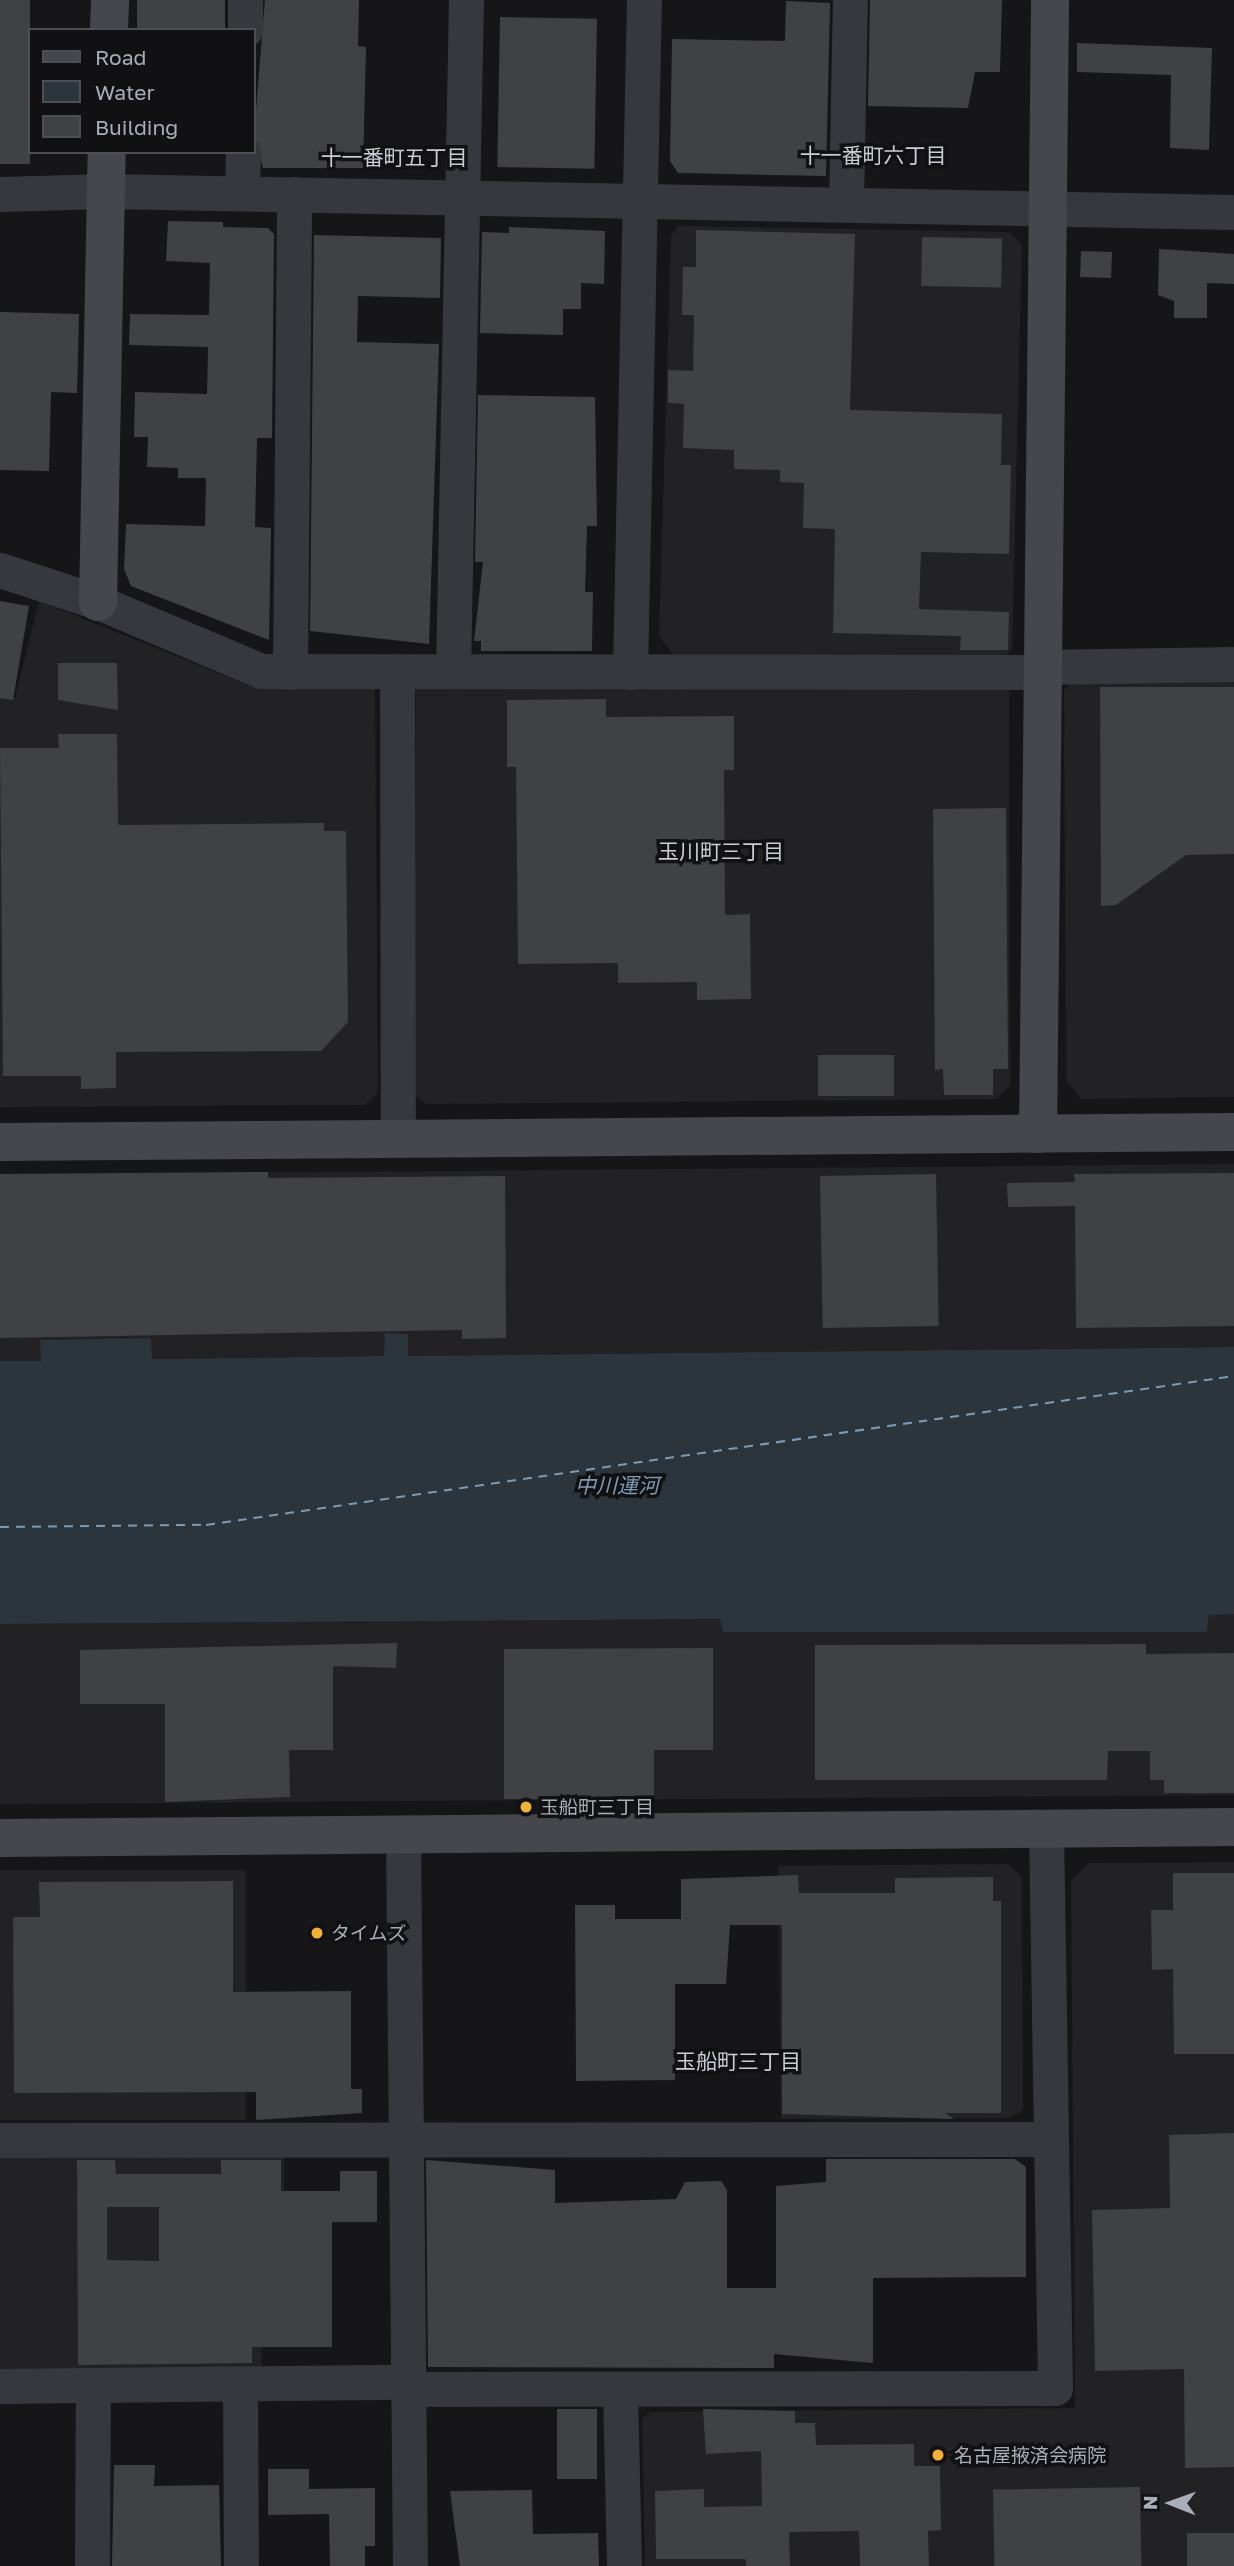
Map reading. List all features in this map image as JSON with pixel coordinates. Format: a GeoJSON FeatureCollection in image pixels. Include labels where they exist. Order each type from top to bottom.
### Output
{"type":"FeatureCollection","features":[{"type":"Feature","properties":{"kind":"street"},"geometry":{"type":"LineString","coordinates":[[109,28],[110,0]]}},
{"type":"Feature","properties":{"kind":"street"},"geometry":{"type":"LineString","coordinates":[[245,0],[245,28]]}},
{"type":"Feature","properties":{"kind":"street"},"geometry":{"type":"LineString","coordinates":[[453,671],[466,0]]}},
{"type":"Feature","properties":{"kind":"street"},"geometry":{"type":"LineString","coordinates":[[631,672],[644,0]]}},
{"type":"Feature","properties":{"kind":"street"},"geometry":{"type":"LineString","coordinates":[[846,204],[850,0]]}},
{"type":"Feature","properties":{"kind":"street"},"geometry":{"type":"LineString","coordinates":[[1038,1133],[1039,670],[1050,0]]}},
{"type":"Feature","properties":{"kind":"street"},"geometry":{"type":"LineString","coordinates":[[98,602],[107,154]]}},
{"type":"Feature","properties":{"kind":"street"},"geometry":{"type":"LineString","coordinates":[[242,193],[243,154]]}},
{"type":"Feature","properties":{"kind":"street"},"geometry":{"type":"LineString","coordinates":[[0,194],[106,191],[1234,212]]}},
{"type":"Feature","properties":{"kind":"street"},"geometry":{"type":"LineString","coordinates":[[290,671],[295,194]]}},
{"type":"Feature","properties":{"kind":"street"},"geometry":{"type":"LineString","coordinates":[[0,570],[98,602],[261,671],[1039,670],[1234,664]]}},
{"type":"Feature","properties":{"kind":"street"},"geometry":{"type":"LineString","coordinates":[[397,672],[398,1139]]}},
{"type":"Feature","properties":{"kind":"street"},"geometry":{"type":"LineString","coordinates":[[0,1142],[1234,1132]]}},
{"type":"Feature","properties":{"kind":"street"},"geometry":{"type":"LineString","coordinates":[[0,1838],[1234,1827]]}},
{"type":"Feature","properties":{"kind":"street"},"geometry":{"type":"LineString","coordinates":[[0,2386],[240,2384],[620,2389],[1055,2388],[1046,1828]]}},
{"type":"Feature","properties":{"kind":"street"},"geometry":{"type":"LineString","coordinates":[[403,1836],[406,2386],[410,2566]]}},
{"type":"Feature","properties":{"kind":"street"},"geometry":{"type":"LineString","coordinates":[[0,2140],[1051,2139]]}},
{"type":"Feature","properties":{"kind":"street"},"geometry":{"type":"LineString","coordinates":[[240,2384],[241,2566]]}},
{"type":"Feature","properties":{"kind":"street"},"geometry":{"type":"LineString","coordinates":[[92,2566],[93,2385]]}},
{"type":"Feature","properties":{"kind":"street"},"geometry":{"type":"LineString","coordinates":[[620,2389],[624,2566]]}},
{"type":"Feature","properties":{"kind":"shaded area"},"geometry":{"type":"Polygon","coordinates":[[[678,226],[1009,232],[1022,244],[1012,648],[1004,659],[675,657],[659,636],[671,236],[678,226]]]}},
{"type":"Feature","properties":{"kind":"shaded area"},"geometry":{"type":"Polygon","coordinates":[[[39,601],[256,688],[375,687],[378,1093],[365,1105],[0,1107],[0,698],[15,698],[39,601]]]}},
{"type":"Feature","properties":{"kind":"shaded area"},"geometry":{"type":"Polygon","coordinates":[[[1234,675],[1234,1097],[1081,1099],[1066,1081],[1064,690],[1080,676],[1234,675]]]}},
{"type":"Feature","properties":{"kind":"shaded area"},"geometry":{"type":"Polygon","coordinates":[[[1009,684],[1010,1086],[996,1099],[426,1104],[414,1095],[416,689],[1009,684]]]}},
{"type":"Feature","properties":{"kind":"shaded area"},"geometry":{"type":"Polygon","coordinates":[[[1234,1164],[1234,1347],[408,1356],[407,1334],[386,1333],[384,1356],[151,1359],[150,1338],[41,1340],[41,1361],[0,1361],[0,1175],[1234,1164]]]}},
{"type":"Feature","properties":{"kind":"shaded area"},"geometry":{"type":"Polygon","coordinates":[[[1209,1614],[1234,1614],[1234,1795],[0,1804],[0,1624],[721,1619],[723,1632],[1207,1632],[1209,1614]]]}},
{"type":"Feature","properties":{"kind":"shaded area"},"geometry":{"type":"Polygon","coordinates":[[[1234,1862],[1234,2566],[645,2566],[642,2419],[651,2412],[1075,2408],[1071,1881],[1089,1863],[1234,1862]]]}},
{"type":"Feature","properties":{"kind":"shaded area"},"geometry":{"type":"Polygon","coordinates":[[[1008,1864],[1022,1877],[1023,2110],[1011,2118],[781,2119],[778,1866],[1008,1864]]]}},
{"type":"Feature","properties":{"kind":"shaded area"},"geometry":{"type":"Polygon","coordinates":[[[0,1870],[246,1870],[246,2120],[0,2120],[0,1870]]]}},
{"type":"Feature","properties":{"kind":"shaded area"},"geometry":{"type":"Polygon","coordinates":[[[284,2154],[284,2292],[261,2292],[262,2373],[0,2374],[0,2155],[284,2154]]]}},
{"type":"Feature","properties":{"kind":"water","name":"中川運河"},"geometry":{"type":"Polygon","coordinates":[[[385,1333],[408,1334],[408,1356],[1234,1347],[1234,1614],[1209,1615],[1207,1632],[723,1632],[720,1619],[0,1624],[0,1361],[41,1361],[40,1340],[151,1338],[152,1359],[384,1356],[385,1333]]]}},
{"type":"Feature","properties":{"kind":"building"},"geometry":{"type":"Polygon","coordinates":[[[0,0],[30,0],[30,164],[0,164],[0,0]]]}},
{"type":"Feature","properties":{"kind":"building"},"geometry":{"type":"Polygon","coordinates":[[[137,0],[225,0],[225,28],[137,28],[137,0]]]}},
{"type":"Feature","properties":{"kind":"building"},"geometry":{"type":"Polygon","coordinates":[[[265,0],[359,0],[358,46],[366,47],[363,168],[263,168],[256,142],[265,0]]]}},
{"type":"Feature","properties":{"kind":"building"},"geometry":{"type":"Polygon","coordinates":[[[870,0],[1002,0],[1000,72],[975,72],[968,108],[868,106],[870,0]]]}},
{"type":"Feature","properties":{"kind":"building"},"geometry":{"type":"Polygon","coordinates":[[[786,1],[830,3],[826,176],[678,173],[670,161],[672,39],[785,41],[786,1]]]}},
{"type":"Feature","properties":{"kind":"building"},"geometry":{"type":"Polygon","coordinates":[[[500,17],[597,19],[594,169],[497,167],[500,17]]]}},
{"type":"Feature","properties":{"kind":"building"},"geometry":{"type":"Polygon","coordinates":[[[1077,43],[1212,48],[1209,150],[1170,148],[1171,75],[1077,72],[1077,43]]]}},
{"type":"Feature","properties":{"kind":"building"},"geometry":{"type":"Polygon","coordinates":[[[168,221],[223,222],[223,227],[268,228],[274,234],[272,438],[257,438],[255,527],[271,528],[269,640],[131,586],[124,569],[126,524],[205,526],[206,478],[178,478],[178,468],[147,467],[148,437],[134,437],[135,392],[207,394],[208,347],[129,345],[130,314],[209,315],[210,263],[166,261],[168,221]]]}},
{"type":"Feature","properties":{"kind":"building"},"geometry":{"type":"Polygon","coordinates":[[[509,227],[605,231],[604,284],[581,283],[581,309],[563,309],[563,335],[480,333],[482,232],[509,233],[509,227]]]}},
{"type":"Feature","properties":{"kind":"building"},"geometry":{"type":"Polygon","coordinates":[[[696,230],[855,234],[850,410],[1002,414],[1001,465],[1011,465],[1009,554],[921,552],[919,609],[1009,612],[1008,650],[960,650],[961,636],[833,633],[835,529],[803,528],[804,483],[780,482],[780,470],[734,469],[734,450],[683,448],[684,404],[668,403],[668,370],[693,371],[694,315],[682,315],[683,267],[696,267],[696,230]]]}},
{"type":"Feature","properties":{"kind":"building"},"geometry":{"type":"Polygon","coordinates":[[[314,235],[441,238],[440,298],[358,296],[357,342],[439,344],[429,644],[310,631],[314,235]]]}},
{"type":"Feature","properties":{"kind":"building"},"geometry":{"type":"Polygon","coordinates":[[[922,237],[1002,238],[1001,287],[921,286],[922,237]]]}},
{"type":"Feature","properties":{"kind":"building"},"geometry":{"type":"Polygon","coordinates":[[[1159,249],[1234,254],[1234,284],[1207,283],[1207,318],[1174,318],[1174,301],[1158,295],[1159,249]]]}},
{"type":"Feature","properties":{"kind":"building"},"geometry":{"type":"Polygon","coordinates":[[[1081,251],[1112,252],[1111,278],[1080,277],[1081,251]]]}},
{"type":"Feature","properties":{"kind":"building"},"geometry":{"type":"Polygon","coordinates":[[[0,312],[79,314],[77,393],[51,392],[49,471],[0,470],[0,312]]]}},
{"type":"Feature","properties":{"kind":"building"},"geometry":{"type":"Polygon","coordinates":[[[478,395],[595,397],[597,526],[587,526],[585,592],[593,592],[592,651],[481,651],[481,641],[474,641],[483,562],[475,562],[478,395]]]}},
{"type":"Feature","properties":{"kind":"building"},"geometry":{"type":"Polygon","coordinates":[[[0,601],[29,606],[13,700],[0,698],[0,601]]]}},
{"type":"Feature","properties":{"kind":"building"},"geometry":{"type":"Polygon","coordinates":[[[58,663],[117,663],[118,710],[58,700],[58,663]]]}},
{"type":"Feature","properties":{"kind":"building"},"geometry":{"type":"Polygon","coordinates":[[[1100,687],[1234,687],[1234,854],[1186,855],[1116,905],[1101,906],[1100,687]]]}},
{"type":"Feature","properties":{"kind":"building"},"geometry":{"type":"Polygon","coordinates":[[[606,699],[606,717],[734,716],[734,770],[724,770],[725,915],[750,914],[751,999],[697,1000],[697,982],[618,983],[618,963],[518,964],[516,767],[507,767],[507,700],[606,699]]]}},
{"type":"Feature","properties":{"kind":"building"},"geometry":{"type":"Polygon","coordinates":[[[58,734],[117,734],[118,825],[324,823],[324,831],[346,831],[348,1022],[321,1051],[116,1052],[116,1088],[81,1089],[81,1076],[3,1076],[0,748],[59,748],[58,734]]]}},
{"type":"Feature","properties":{"kind":"building"},"geometry":{"type":"Polygon","coordinates":[[[1006,808],[1008,1069],[993,1069],[993,1095],[944,1095],[943,1069],[935,1070],[933,809],[1006,808]]]}},
{"type":"Feature","properties":{"kind":"building"},"geometry":{"type":"Polygon","coordinates":[[[818,1055],[894,1055],[894,1096],[818,1096],[818,1055]]]}},
{"type":"Feature","properties":{"kind":"building"},"geometry":{"type":"Polygon","coordinates":[[[268,1172],[268,1178],[505,1176],[506,1338],[462,1339],[462,1330],[0,1338],[0,1174],[268,1172]]]}},
{"type":"Feature","properties":{"kind":"building"},"geometry":{"type":"Polygon","coordinates":[[[1234,1173],[1234,1326],[1076,1328],[1075,1206],[1008,1207],[1007,1183],[1075,1182],[1074,1174],[1234,1173]]]}},
{"type":"Feature","properties":{"kind":"building"},"geometry":{"type":"Polygon","coordinates":[[[936,1174],[939,1326],[823,1328],[820,1176],[936,1174]]]}},
{"type":"Feature","properties":{"kind":"building"},"geometry":{"type":"Polygon","coordinates":[[[397,1643],[396,1668],[333,1666],[333,1750],[289,1750],[290,1797],[165,1802],[165,1704],[80,1704],[80,1650],[397,1643]]]}},
{"type":"Feature","properties":{"kind":"building"},"geometry":{"type":"Polygon","coordinates":[[[1146,1644],[1146,1654],[1234,1653],[1234,1793],[1164,1793],[1164,1780],[1150,1780],[1150,1751],[1108,1751],[1107,1780],[815,1780],[815,1645],[1146,1644]]]}},
{"type":"Feature","properties":{"kind":"building"},"geometry":{"type":"Polygon","coordinates":[[[713,1648],[713,1750],[654,1750],[654,1799],[504,1799],[504,1649],[713,1648]]]}},
{"type":"Feature","properties":{"kind":"building"},"geometry":{"type":"Polygon","coordinates":[[[1173,1873],[1234,1873],[1234,2054],[1174,2054],[1173,1969],[1152,1970],[1151,1910],[1173,1910],[1173,1873]]]}},
{"type":"Feature","properties":{"kind":"building"},"geometry":{"type":"Polygon","coordinates":[[[798,1875],[799,1893],[895,1893],[895,1878],[993,1877],[993,1901],[1001,1901],[1001,2113],[945,2113],[954,2119],[782,2114],[782,1925],[730,1925],[726,1984],[675,1984],[675,2080],[576,2081],[575,1905],[615,1905],[615,1919],[681,1919],[681,1879],[798,1875]]]}},
{"type":"Feature","properties":{"kind":"building"},"geometry":{"type":"Polygon","coordinates":[[[233,1881],[233,1992],[351,1991],[351,2089],[362,2089],[362,2113],[256,2120],[256,2092],[14,2093],[13,1917],[40,1917],[39,1882],[233,1881]]]}},
{"type":"Feature","properties":{"kind":"building"},"geometry":{"type":"Polygon","coordinates":[[[1234,2133],[1234,2467],[1185,2468],[1184,2369],[1095,2371],[1092,2210],[1170,2208],[1169,2135],[1234,2133]]]}},
{"type":"Feature","properties":{"kind":"building"},"geometry":{"type":"Polygon","coordinates":[[[826,2159],[1015,2159],[1026,2167],[1026,2277],[873,2278],[873,2363],[774,2354],[774,2368],[428,2367],[426,2160],[555,2170],[555,2203],[676,2199],[685,2182],[721,2181],[727,2190],[727,2288],[776,2288],[776,2186],[826,2182],[826,2159]]]}},
{"type":"Feature","properties":{"kind":"building"},"geometry":{"type":"Polygon","coordinates":[[[77,2160],[115,2160],[116,2174],[221,2174],[221,2160],[281,2160],[281,2191],[340,2191],[340,2171],[377,2171],[377,2222],[332,2222],[332,2347],[252,2347],[252,2363],[78,2365],[77,2160]],[[107,2207],[107,2260],[159,2261],[159,2207],[107,2207]]]}},
{"type":"Feature","properties":{"kind":"building"},"geometry":{"type":"Polygon","coordinates":[[[557,2409],[597,2409],[597,2479],[557,2479],[557,2409]]]}},
{"type":"Feature","properties":{"kind":"building"},"geometry":{"type":"Polygon","coordinates":[[[703,2409],[795,2411],[795,2423],[815,2423],[816,2445],[914,2444],[914,2466],[940,2466],[941,2530],[928,2531],[929,2566],[860,2566],[859,2531],[789,2532],[790,2566],[746,2566],[746,2559],[656,2559],[655,2491],[704,2489],[704,2507],[762,2506],[761,2451],[706,2454],[703,2409]]]}},
{"type":"Feature","properties":{"kind":"building"},"geometry":{"type":"Polygon","coordinates":[[[114,2465],[155,2465],[154,2486],[219,2485],[221,2566],[112,2566],[114,2465]]]}},
{"type":"Feature","properties":{"kind":"building"},"geometry":{"type":"Polygon","coordinates":[[[268,2469],[309,2469],[309,2489],[375,2488],[375,2546],[365,2546],[365,2566],[330,2566],[329,2514],[268,2515],[268,2469]]]}},
{"type":"Feature","properties":{"kind":"building"},"geometry":{"type":"Polygon","coordinates":[[[1140,2487],[1141,2566],[994,2566],[993,2490],[1140,2487]]]}},
{"type":"Feature","properties":{"kind":"building"},"geometry":{"type":"Polygon","coordinates":[[[532,2490],[533,2534],[598,2533],[599,2566],[460,2566],[450,2491],[532,2490]]]}},
{"type":"Feature","properties":{"kind":"building"},"geometry":{"type":"Polygon","coordinates":[[[1187,2533],[1234,2533],[1234,2566],[1187,2566],[1187,2533]]]}},
{"type":"Feature","properties":{"kind":"ferry route"},"geometry":{"type":"LineString","coordinates":[[0,1527],[206,1525],[1234,1376]]}},
{"type":"Feature","properties":{"kind":"place","name":"玉船町三丁目"},"geometry":{"type":"Point","coordinates":[526,1807]}},
{"type":"Feature","properties":{"kind":"place","name":"タイムズ"},"geometry":{"type":"Point","coordinates":[317,1933]}},
{"type":"Feature","properties":{"kind":"place","name":"名古屋掖済会病院"},"geometry":{"type":"Point","coordinates":[938,2455]}},
{"type":"Feature","properties":{"kind":"district","name":"十一番町六丁目"},"geometry":{"type":"Point","coordinates":[873,155]}},
{"type":"Feature","properties":{"kind":"district","name":"十一番町五丁目"},"geometry":{"type":"Point","coordinates":[394,157]}},
{"type":"Feature","properties":{"kind":"district","name":"玉川町三丁目"},"geometry":{"type":"Point","coordinates":[721,851]}},
{"type":"Feature","properties":{"kind":"district","name":"玉船町三丁目"},"geometry":{"type":"Point","coordinates":[738,2061]}}]}
